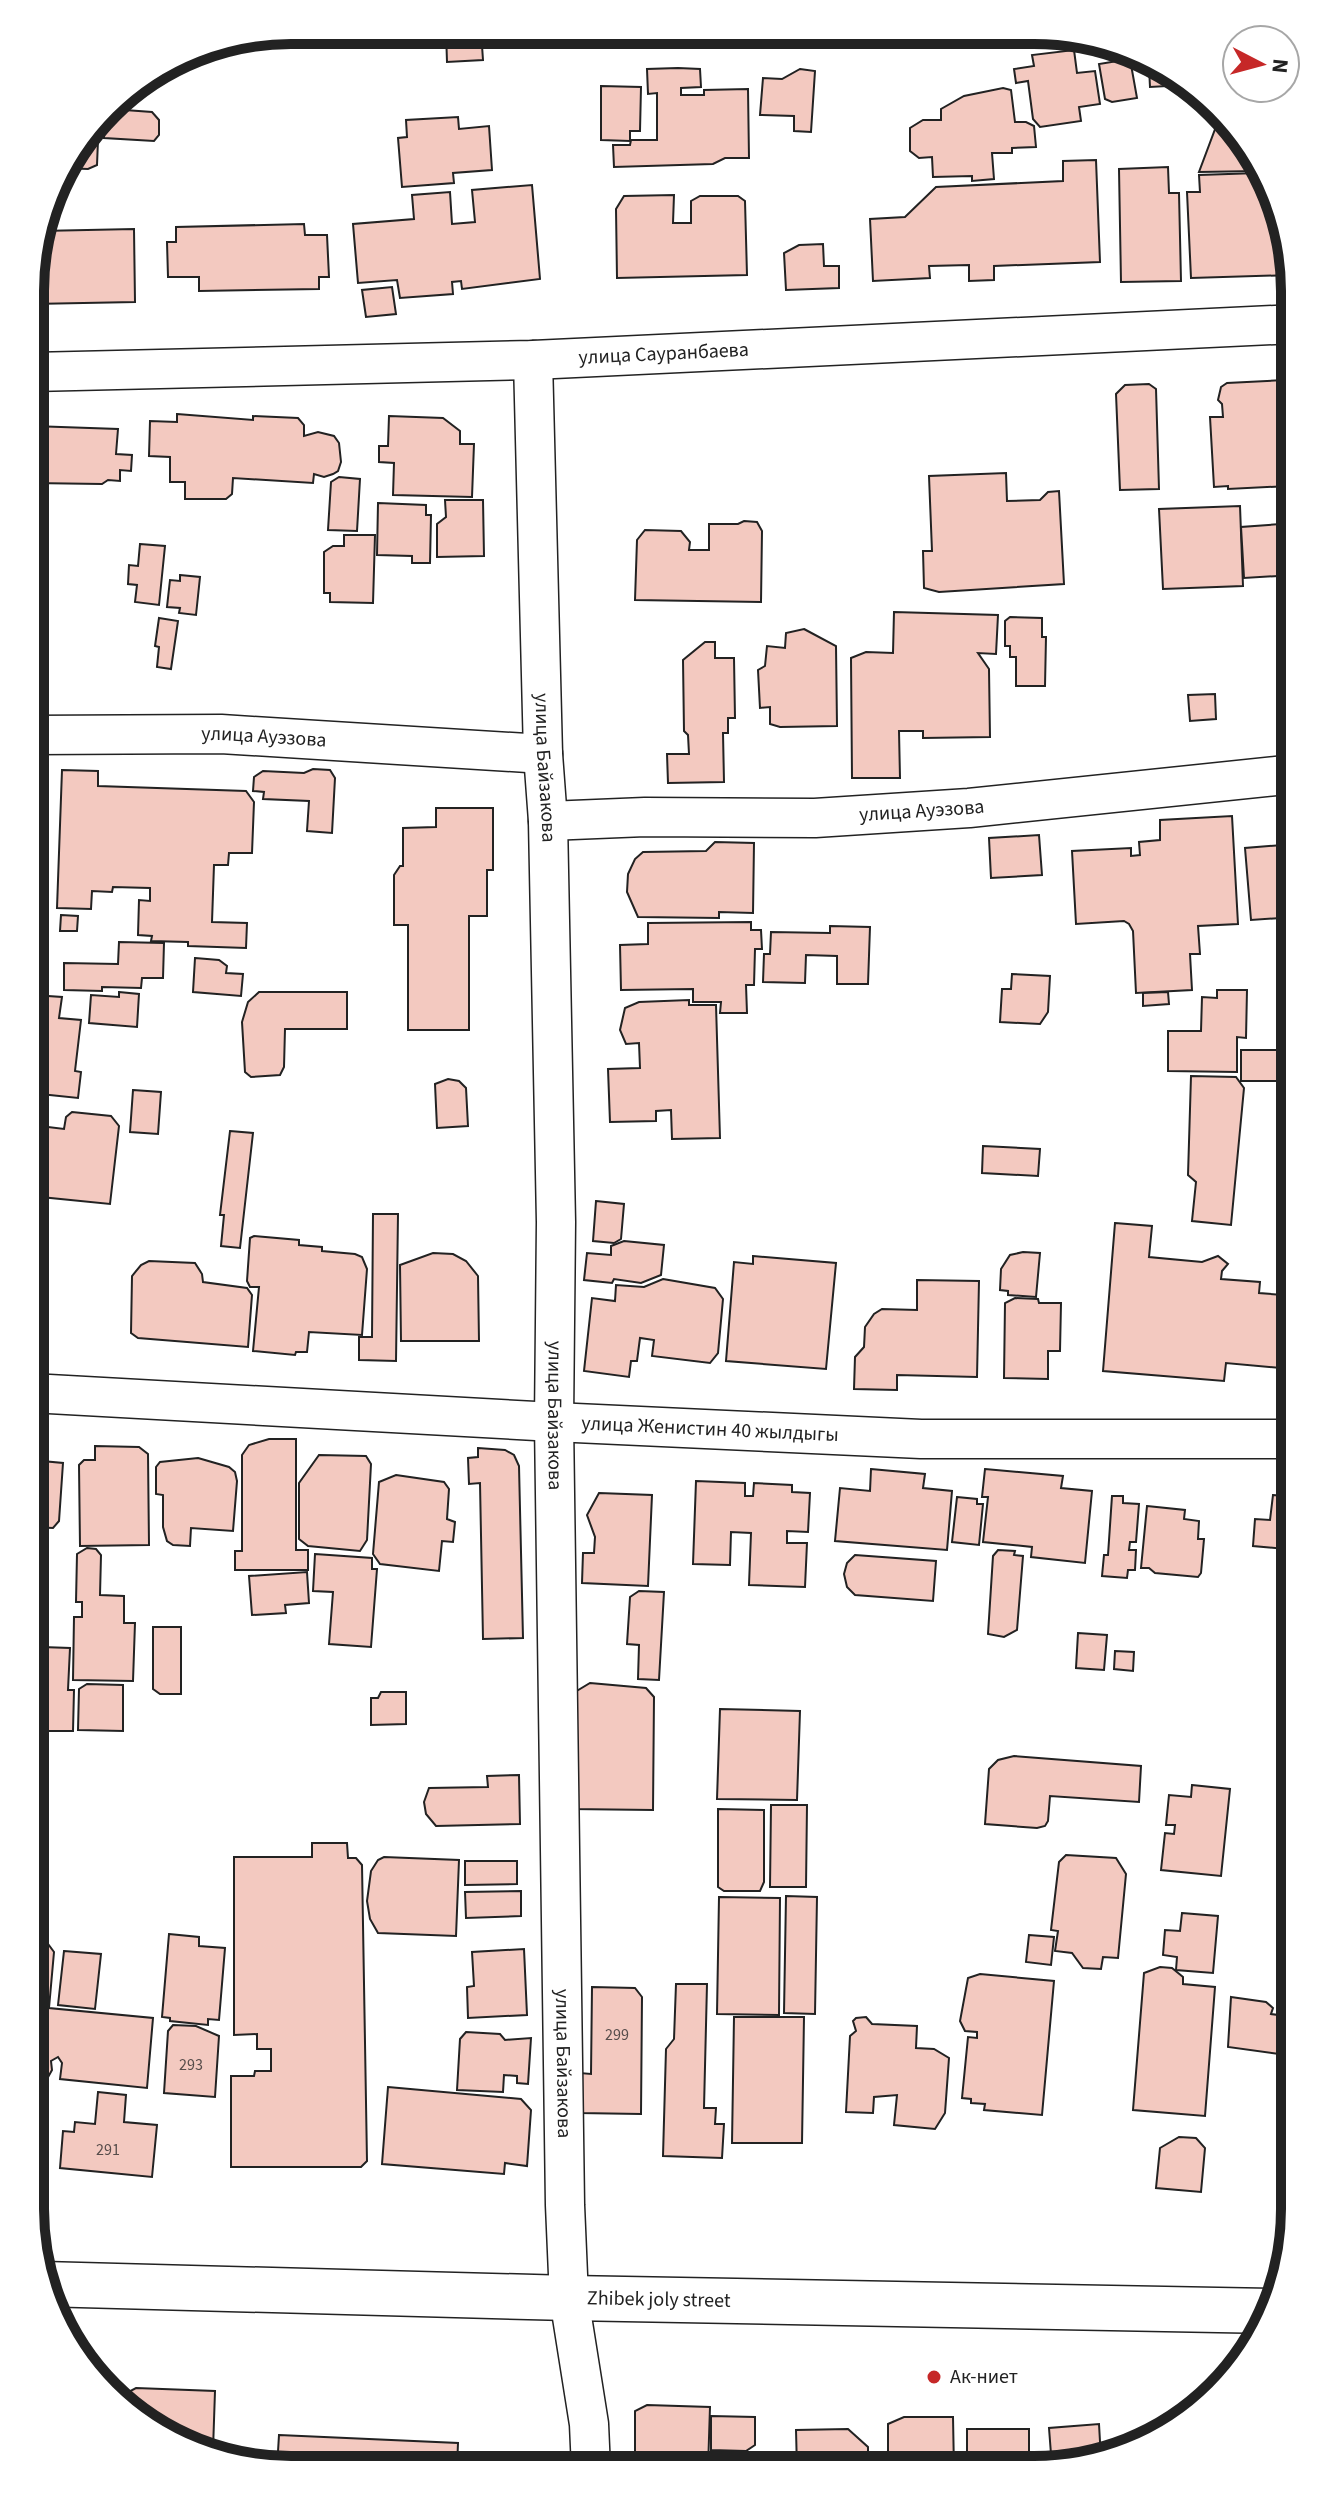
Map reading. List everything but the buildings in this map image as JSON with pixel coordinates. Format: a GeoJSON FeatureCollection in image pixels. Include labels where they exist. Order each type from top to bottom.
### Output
{"type":"FeatureCollection","features":[{"type":"Feature","properties":{"kind":"highway","name":"Zhibek joly street"},"geometry":{"type":"LineString","coordinates":[[56,2284],[569,2298],[1258,2311]]}},
{"type":"Feature","properties":{"kind":"street","name":"улица Сауранбаева"},"geometry":{"type":"LineString","coordinates":[[44,372],[533,360],[1281,325]]}},
{"type":"Feature","properties":{"kind":"street","name":"улица Байзакова"},"geometry":{"type":"LineString","coordinates":[[533,360],[543,754],[548,821],[556,1222],[554,1422],[565,2205],[569,2298],[589,2424],[590,2456]]}},
{"type":"Feature","properties":{"kind":"street","name":"улица Ауэзова"},"geometry":{"type":"LineString","coordinates":[[44,735],[221,734],[543,754]]}},
{"type":"Feature","properties":{"kind":"street","name":"улица Ауэзова"},"geometry":{"type":"LineString","coordinates":[[548,821],[645,817],[815,818],[969,808],[1281,775]]}},
{"type":"Feature","properties":{"kind":"street","name":"улица Женистин 40 жылдыгы"},"geometry":{"type":"LineString","coordinates":[[44,1394],[921,1439],[1280,1439]]}},
{"type":"Feature","properties":{"kind":"place","name":"Ак-ниет"},"geometry":{"type":"Point","coordinates":[934,2377]}}]}
